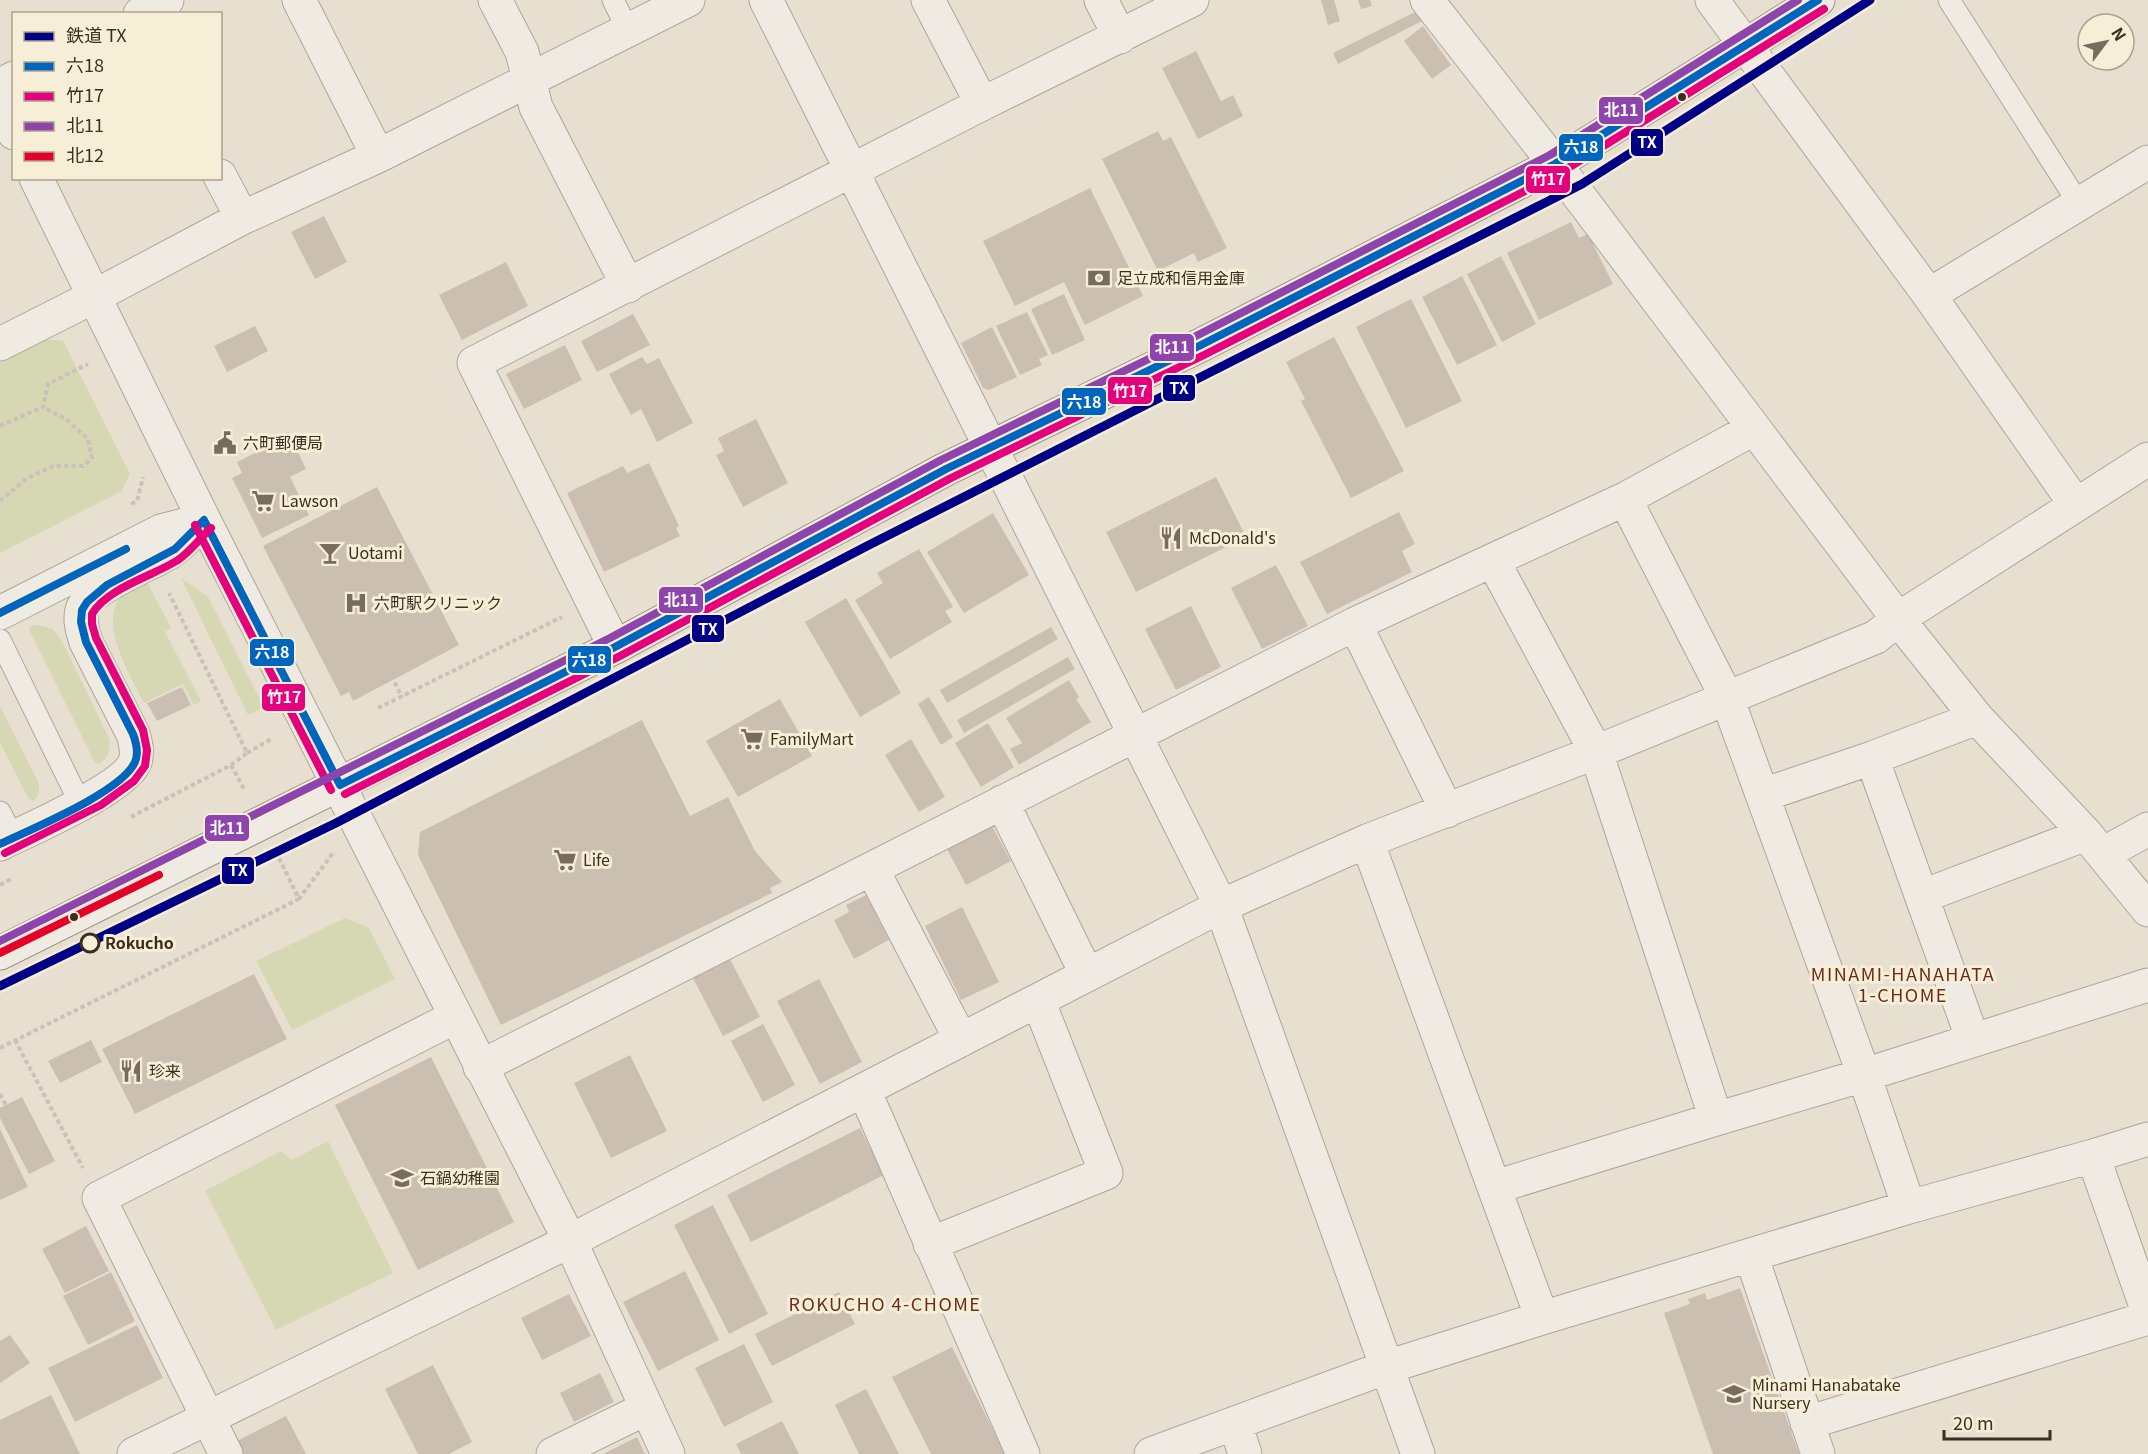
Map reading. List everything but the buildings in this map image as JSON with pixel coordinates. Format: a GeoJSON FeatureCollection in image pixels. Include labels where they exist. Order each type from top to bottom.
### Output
{"type":"FeatureCollection","features":[{"type":"Feature","properties":{"kind":"street"},"geometry":{"type":"LineString","coordinates":[[142,12],[167,0]]}},
{"type":"Feature","properties":{"kind":"street"},"geometry":{"type":"LineString","coordinates":[[300,0],[378,156]]}},
{"type":"Feature","properties":{"kind":"street"},"geometry":{"type":"LineString","coordinates":[[495,0],[522,52],[536,107],[628,286]]}},
{"type":"Feature","properties":{"kind":"street"},"geometry":{"type":"LineString","coordinates":[[0,344],[242,218],[378,156],[688,0]]}},
{"type":"Feature","properties":{"kind":"street"},"geometry":{"type":"LineString","coordinates":[[766,0],[1221,906],[1418,1454]]}},
{"type":"Feature","properties":{"kind":"street"},"geometry":{"type":"LineString","coordinates":[[928,0],[982,104]]}},
{"type":"Feature","properties":{"kind":"street"},"geometry":{"type":"LineString","coordinates":[[1101,0],[1120,37]]}},
{"type":"Feature","properties":{"kind":"street"},"geometry":{"type":"LineString","coordinates":[[615,646],[474,363],[851,170],[1192,0]]}},
{"type":"Feature","properties":{"kind":"street"},"geometry":{"type":"LineString","coordinates":[[1427,0],[1555,164],[1898,619],[1977,718],[2094,844],[2148,910]]}},
{"type":"Feature","properties":{"kind":"street"},"geometry":{"type":"LineString","coordinates":[[1712,0],[1929,295],[2076,505]]}},
{"type":"Feature","properties":{"kind":"street"},"geometry":{"type":"LineString","coordinates":[[0,953],[615,646],[990,448],[1201,345],[1555,164],[1818,0]]}},
{"type":"Feature","properties":{"kind":"street"},"geometry":{"type":"LineString","coordinates":[[0,106],[12,130]]}},
{"type":"Feature","properties":{"kind":"street"},"geometry":{"type":"LineString","coordinates":[[1929,295],[2148,162]]}},
{"type":"Feature","properties":{"kind":"street"},"geometry":{"type":"LineString","coordinates":[[37,180],[204,520],[570,1241],[668,1454]]}},
{"type":"Feature","properties":{"kind":"street"},"geometry":{"type":"LineString","coordinates":[[222,180],[242,218]]}},
{"type":"Feature","properties":{"kind":"street"},"geometry":{"type":"LineString","coordinates":[[480,1067],[1355,624],[1626,499],[1754,429]]}},
{"type":"Feature","properties":{"kind":"street"},"geometry":{"type":"LineString","coordinates":[[134,1454],[570,1241],[1221,906],[1367,841],[1596,752],[1876,637],[1898,619],[2148,459]]}},
{"type":"Feature","properties":{"kind":"street"},"geometry":{"type":"LineString","coordinates":[[1626,499],[1728,698],[1864,1075],[1909,1207]]}},
{"type":"Feature","properties":{"kind":"street"},"geometry":{"type":"LineString","coordinates":[[0,613],[148,550],[172,551],[204,520]]}},
{"type":"Feature","properties":{"kind":"street"},"geometry":{"type":"LineString","coordinates":[[4,831],[80,803],[103,791],[125,775],[135,762],[137,748],[133,734],[86,642],[82,626],[82,610],[88,599],[148,550]]}},
{"type":"Feature","properties":{"kind":"street"},"geometry":{"type":"LineString","coordinates":[[1493,561],[1596,752],[1716,1119]]}},
{"type":"Feature","properties":{"kind":"street"},"geometry":{"type":"LineString","coordinates":[[1355,624],[1447,811]]}},
{"type":"Feature","properties":{"kind":"street"},"geometry":{"type":"LineString","coordinates":[[1763,795],[1872,759],[1977,718]]}},
{"type":"Feature","properties":{"kind":"street"},"geometry":{"type":"LineString","coordinates":[[1872,759],[1973,1040]]}},
{"type":"Feature","properties":{"kind":"street"},"geometry":{"type":"LineString","coordinates":[[1002,802],[1087,975]]}},
{"type":"Feature","properties":{"kind":"street"},"geometry":{"type":"LineString","coordinates":[[1923,896],[2148,829]]}},
{"type":"Feature","properties":{"kind":"street"},"geometry":{"type":"LineString","coordinates":[[1367,841],[1542,1318]]}},
{"type":"Feature","properties":{"kind":"street"},"geometry":{"type":"LineString","coordinates":[[872,869],[961,1040]]}},
{"type":"Feature","properties":{"kind":"street"},"geometry":{"type":"LineString","coordinates":[[1495,1187],[1864,1075],[2148,985]]}},
{"type":"Feature","properties":{"kind":"street"},"geometry":{"type":"LineString","coordinates":[[930,1244],[1106,1173],[1038,1000]]}},
{"type":"Feature","properties":{"kind":"street"},"geometry":{"type":"LineString","coordinates":[[226,1454],[99,1198],[455,1017]]}},
{"type":"Feature","properties":{"kind":"street"},"geometry":{"type":"LineString","coordinates":[[864,1090],[1023,1454]]}},
{"type":"Feature","properties":{"kind":"street"},"geometry":{"type":"LineString","coordinates":[[1151,1454],[1387,1367],[1909,1207],[2093,1156],[2148,1138]]}},
{"type":"Feature","properties":{"kind":"street"},"geometry":{"type":"LineString","coordinates":[[2093,1156],[2148,1312]]}},
{"type":"Feature","properties":{"kind":"street"},"geometry":{"type":"LineString","coordinates":[[1751,1255],[1818,1454]]}},
{"type":"Feature","properties":{"kind":"street"},"geometry":{"type":"LineString","coordinates":[[1807,1423],[2148,1318]]}},
{"type":"Feature","properties":{"kind":"street"},"geometry":{"type":"LineString","coordinates":[[553,1454],[647,1408]]}},
{"type":"Feature","properties":{"kind":"street"},"geometry":{"type":"LineString","coordinates":[[1235,1423],[1245,1454]]}},
{"type":"Feature","properties":{"kind":"lane"},"geometry":{"type":"LineString","coordinates":[[613,0],[628,30]]}},
{"type":"Feature","properties":{"kind":"lane"},"geometry":{"type":"LineString","coordinates":[[1949,0],[2079,204]]}},
{"type":"Feature","properties":{"kind":"lane"},"geometry":{"type":"LineString","coordinates":[[0,640],[80,803]]}},
{"type":"Feature","properties":{"kind":"path"},"geometry":{"type":"LineString","coordinates":[[83,355],[93,374]]}},
{"type":"Feature","properties":{"kind":"path"},"geometry":{"type":"LineString","coordinates":[[43,407],[48,384],[88,364]]}},
{"type":"Feature","properties":{"kind":"path"},"geometry":{"type":"LineString","coordinates":[[0,426],[43,407]]}},
{"type":"Feature","properties":{"kind":"path"},"geometry":{"type":"LineString","coordinates":[[0,501],[26,479],[53,466],[83,466],[92,458],[88,439],[68,420],[43,407]]}},
{"type":"Feature","properties":{"kind":"path"},"geometry":{"type":"LineString","coordinates":[[143,475],[136,501],[127,506],[247,753]]}},
{"type":"Feature","properties":{"kind":"path"},"geometry":{"type":"LineString","coordinates":[[378,708],[564,616]]}},
{"type":"Feature","properties":{"kind":"path"},"geometry":{"type":"LineString","coordinates":[[387,669],[402,697]]}},
{"type":"Feature","properties":{"kind":"path"},"geometry":{"type":"LineString","coordinates":[[126,819],[231,765],[273,738]]}},
{"type":"Feature","properties":{"kind":"path"},"geometry":{"type":"LineString","coordinates":[[231,765],[244,791]]}},
{"type":"Feature","properties":{"kind":"path"},"geometry":{"type":"LineString","coordinates":[[0,1048],[299,899],[333,853]]}},
{"type":"Feature","properties":{"kind":"path"},"geometry":{"type":"LineString","coordinates":[[279,858],[299,899]]}},
{"type":"Feature","properties":{"kind":"path"},"geometry":{"type":"LineString","coordinates":[[0,885],[21,874]]}},
{"type":"Feature","properties":{"kind":"path"},"geometry":{"type":"LineString","coordinates":[[15,1040],[99,1198]]}},
{"type":"Feature","properties":{"kind":"path"},"geometry":{"type":"LineString","coordinates":[[0,1094],[15,1122]]}},
{"type":"Feature","properties":{"kind":"green space"},"geometry":{"type":"Polygon","coordinates":[[[45,339],[63,341],[130,474],[122,491],[0,553],[0,363],[45,339]]]}},
{"type":"Feature","properties":{"kind":"green space"},"geometry":{"type":"Polygon","coordinates":[[[181,578],[208,597],[264,707],[248,715],[181,578]]]}},
{"type":"Feature","properties":{"kind":"green space"},"geometry":{"type":"Polygon","coordinates":[[[147,582],[171,628],[165,632],[201,701],[194,705],[183,684],[144,703],[124,663],[114,631],[113,616],[117,603],[126,592],[147,582]]]}},
{"type":"Feature","properties":{"kind":"green space"},"geometry":{"type":"Polygon","coordinates":[[[38,625],[53,629],[62,641],[108,736],[109,752],[99,764],[95,763],[29,630],[31,626],[38,625]]]}},
{"type":"Feature","properties":{"kind":"green space"},"geometry":{"type":"Polygon","coordinates":[[[0,706],[38,781],[39,793],[32,801],[27,796],[0,743],[0,706]]]}},
{"type":"Feature","properties":{"kind":"green space"},"geometry":{"type":"Polygon","coordinates":[[[345,918],[369,928],[395,979],[292,1030],[256,961],[345,918]]]}},
{"type":"Feature","properties":{"kind":"green space"},"geometry":{"type":"Polygon","coordinates":[[[328,1141],[393,1273],[276,1330],[205,1191],[281,1151],[292,1160],[328,1141]]]}},
{"type":"Feature","properties":{"kind":"rail line","name":"TX"},"geometry":{"type":"LineString","coordinates":[[0,986],[336,823],[867,546],[1582,184],[1870,0]]}},
{"type":"Feature","properties":{"kind":"transit line","name":"北11"},"geometry":{"type":"LineString","coordinates":[[0,941],[610,638],[941,460],[1196,336],[1550,155],[1798,0]]}},
{"type":"Feature","properties":{"kind":"transit line","name":"六18"},"geometry":{"type":"LineString","coordinates":[[340,785],[615,647],[946,469],[1201,345],[1555,164],[1818,0]]}},
{"type":"Feature","properties":{"kind":"transit line","name":"竹17"},"geometry":{"type":"LineString","coordinates":[[345,794],[620,656],[951,478],[1206,354],[1560,173],[1824,9]]}},
{"type":"Feature","properties":{"kind":"transit line","name":"六18"},"geometry":{"type":"LineString","coordinates":[[204,520],[340,785]]}},
{"type":"Feature","properties":{"kind":"transit line","name":"六18"},"geometry":{"type":"LineString","coordinates":[[0,844],[95,797],[127,774],[135,762],[137,751],[134,737],[86,642],[81,622],[82,610],[87,602],[107,585],[175,549],[204,520]]}},
{"type":"Feature","properties":{"kind":"transit line","name":"竹17"},"geometry":{"type":"LineString","coordinates":[[195,525],[331,790]]}},
{"type":"Feature","properties":{"kind":"transit line","name":"竹17"},"geometry":{"type":"LineString","coordinates":[[5,853],[101,805],[134,781],[145,766],[147,750],[143,730],[96,638],[92,614],[99,605],[119,590],[178,560],[211,528]]}},
{"type":"Feature","properties":{"kind":"transit line","name":"六18"},"geometry":{"type":"LineString","coordinates":[[0,613],[126,549]]}},
{"type":"Feature","properties":{"kind":"transit line","name":"北12"},"geometry":{"type":"LineString","coordinates":[[0,953],[159,875]]}},
{"type":"Feature","properties":{"kind":"place","name":"足立成和信用金庫"},"geometry":{"type":"Point","coordinates":[1099,278]}},
{"type":"Feature","properties":{"kind":"place","name":"六町郵便局"},"geometry":{"type":"Point","coordinates":[225,443]}},
{"type":"Feature","properties":{"kind":"place","name":"Lawson"},"geometry":{"type":"Point","coordinates":[263,501]}},
{"type":"Feature","properties":{"kind":"place","name":"McDonald's"},"geometry":{"type":"Point","coordinates":[1171,538]}},
{"type":"Feature","properties":{"kind":"place","name":"Uotami"},"geometry":{"type":"Point","coordinates":[330,553]}},
{"type":"Feature","properties":{"kind":"place","name":"六町駅クリニック"},"geometry":{"type":"Point","coordinates":[356,603]}},
{"type":"Feature","properties":{"kind":"place","name":"FamilyMart"},"geometry":{"type":"Point","coordinates":[752,739]}},
{"type":"Feature","properties":{"kind":"place","name":"Life"},"geometry":{"type":"Point","coordinates":[565,860]}},
{"type":"Feature","properties":{"kind":"place","name":"Rokucho"},"geometry":{"type":"Point","coordinates":[90,943]}},
{"type":"Feature","properties":{"kind":"place","name":"珍来"},"geometry":{"type":"Point","coordinates":[131,1071]}},
{"type":"Feature","properties":{"kind":"place","name":"石鍋幼稚園"},"geometry":{"type":"Point","coordinates":[402,1178]}},
{"type":"Feature","properties":{"kind":"place","name":"Minami Hanabatake Nursery"},"geometry":{"type":"Point","coordinates":[1734,1394]}},
{"type":"Feature","properties":{"kind":"district","name":"MINAMI-HANAHATA 1-CHOME"},"geometry":{"type":"Point","coordinates":[1903,985]}},
{"type":"Feature","properties":{"kind":"district","name":"ROKUCHO 4-CHOME"},"geometry":{"type":"Point","coordinates":[885,1305]}}]}
